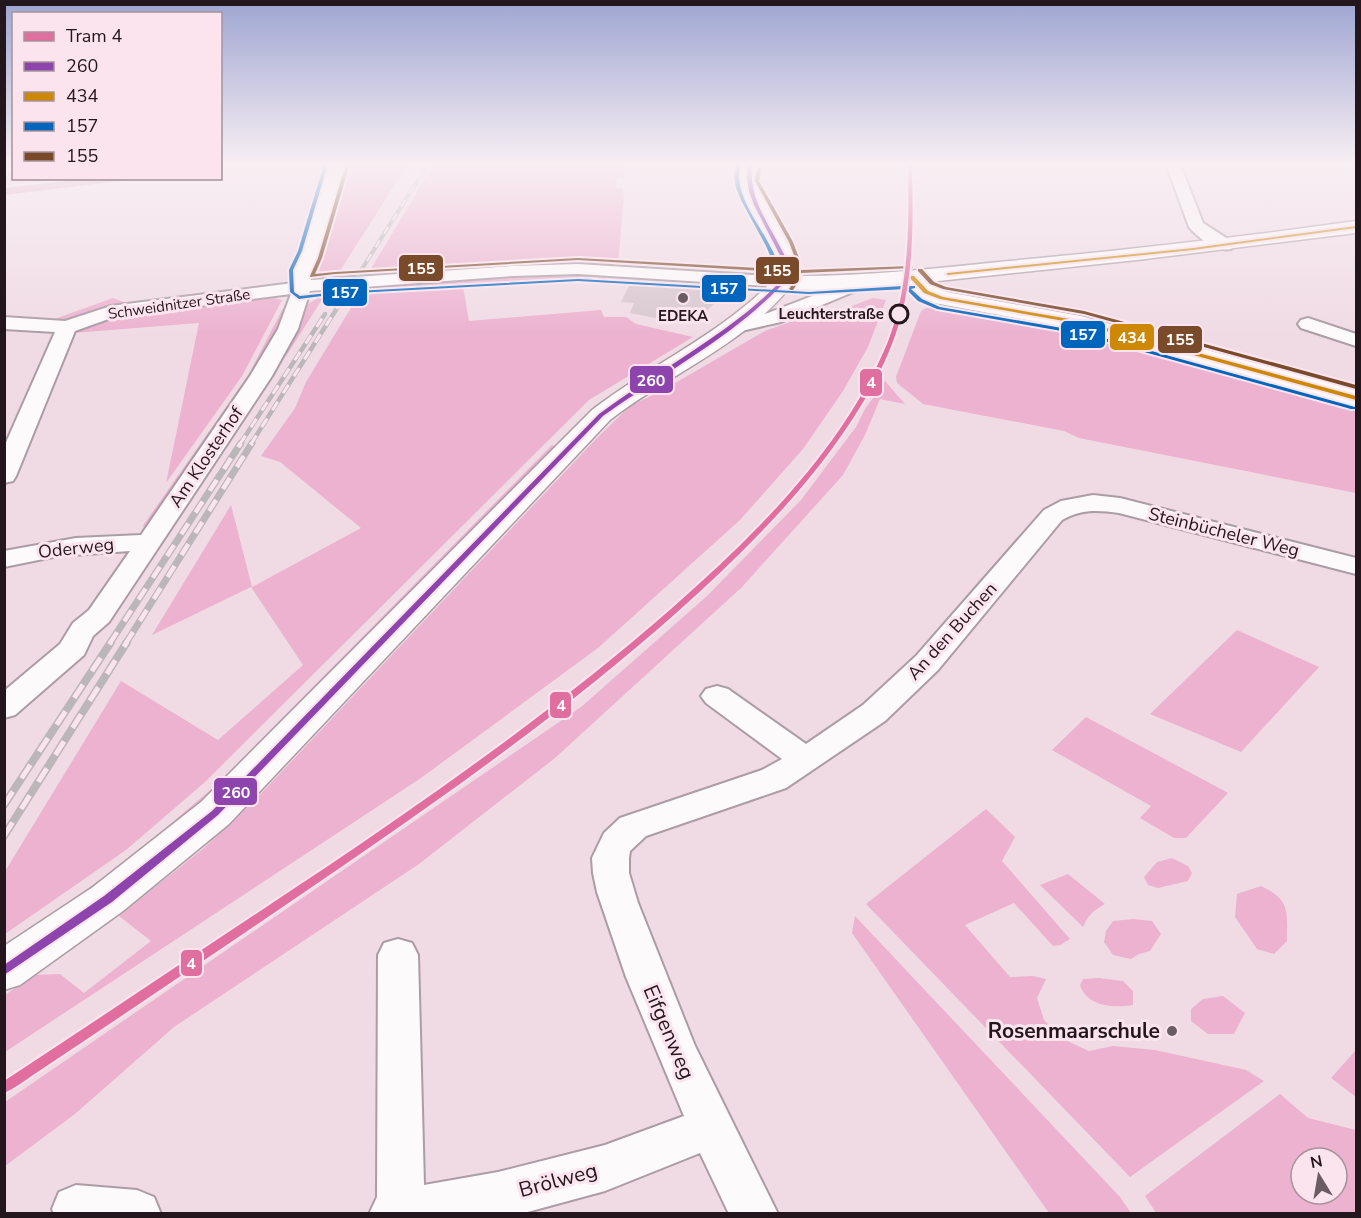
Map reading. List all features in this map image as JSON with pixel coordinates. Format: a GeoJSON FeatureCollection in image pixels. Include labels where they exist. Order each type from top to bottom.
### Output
{"type":"FeatureCollection","features":[{"type":"Feature","properties":{"kind":"main road"},"geometry":{"type":"LineString","coordinates":[[4,971],[108,899],[215,813],[609,408],[633,390],[737,326],[783,282],[789,275],[786,257],[767,221]]}},
{"type":"Feature","properties":{"kind":"main road"},"geometry":{"type":"LineString","coordinates":[[783,282],[912,278],[1225,245],[1356,227]]}},
{"type":"Feature","properties":{"kind":"main road"},"geometry":{"type":"LineString","coordinates":[[912,278],[926,292],[942,298],[1114,331],[1356,398]]}},
{"type":"Feature","properties":{"kind":"street","name":"Am Klosterhof"},"geometry":{"type":"LineString","coordinates":[[4,708],[73,648],[76,638],[99,616],[261,376],[288,329],[302,288],[301,273],[310,255],[320,221]]}},
{"type":"Feature","properties":{"kind":"street"},"geometry":{"type":"LineString","coordinates":[[1194,221],[1200,230],[1225,245]]}},
{"type":"Feature","properties":{"kind":"street","name":"Schweidnitzer Straße"},"geometry":{"type":"LineString","coordinates":[[4,323],[67,327],[111,312],[355,282],[512,271],[578,269],[783,282]]}},
{"type":"Feature","properties":{"kind":"street"},"geometry":{"type":"LineString","coordinates":[[737,326],[774,318],[864,281]]}},
{"type":"Feature","properties":{"kind":"street"},"geometry":{"type":"LineString","coordinates":[[1308,324],[1356,340]]}},
{"type":"Feature","properties":{"kind":"street"},"geometry":{"type":"LineString","coordinates":[[4,476],[67,327]]}},
{"type":"Feature","properties":{"kind":"street","name":"Steinbücheler Weg"},"geometry":{"type":"LineString","coordinates":[[1091,502],[1120,506],[1356,566]]}},
{"type":"Feature","properties":{"kind":"street","name":"An den Buchen"},"geometry":{"type":"LineString","coordinates":[[615,842],[633,827],[774,779],[806,760],[873,713],[927,663],[1053,514],[1068,505],[1091,502]]}},
{"type":"Feature","properties":{"kind":"street","name":"Oderweg"},"geometry":{"type":"LineString","coordinates":[[4,559],[94,544],[148,543]]}},
{"type":"Feature","properties":{"kind":"street"},"geometry":{"type":"LineString","coordinates":[[717,696],[806,760]]}},
{"type":"Feature","properties":{"kind":"street","name":"Eifgenweg"},"geometry":{"type":"LineString","coordinates":[[615,842],[610,863],[621,905],[651,992],[710,1128],[754,1214]]}},
{"type":"Feature","properties":{"kind":"street"},"geometry":{"type":"LineString","coordinates":[[398,955],[401,1213]]}},
{"type":"Feature","properties":{"kind":"street","name":"Brölweg"},"geometry":{"type":"LineString","coordinates":[[393,1214],[498,1196],[605,1168],[710,1128]]}},
{"type":"Feature","properties":{"kind":"street"},"geometry":{"type":"LineString","coordinates":[[76,1209],[137,1214]]}},
{"type":"Feature","properties":{"kind":"shaded area"},"geometry":{"type":"Polygon","coordinates":[[[329,221],[372,221],[336,277],[322,273],[316,268],[329,221]]]}},
{"type":"Feature","properties":{"kind":"shaded area"},"geometry":{"type":"Polygon","coordinates":[[[400,221],[622,221],[618,264],[366,277],[400,221]]]}},
{"type":"Feature","properties":{"kind":"shaded area"},"geometry":{"type":"Polygon","coordinates":[[[519,275],[604,276],[606,278],[600,281],[598,276],[463,287],[469,321],[601,310],[604,317],[626,317],[636,324],[693,337],[589,400],[205,782],[126,850],[5,934],[4,873],[121,681],[218,740],[303,665],[251,587],[152,635],[231,505],[252,587],[361,528],[280,462],[261,456],[295,408],[306,382],[363,288],[519,275]]]}},
{"type":"Feature","properties":{"kind":"shaded area"},"geometry":{"type":"Polygon","coordinates":[[[326,293],[285,358],[306,305],[326,293]]]}},
{"type":"Feature","properties":{"kind":"shaded area"},"geometry":{"type":"Polygon","coordinates":[[[113,298],[129,304],[73,318],[49,321],[113,298]]]}},
{"type":"Feature","properties":{"kind":"shaded area"},"geometry":{"type":"Polygon","coordinates":[[[274,298],[282,300],[242,376],[166,483],[199,323],[73,333],[96,320],[127,314],[125,317],[274,298]]]}},
{"type":"Feature","properties":{"kind":"shaded area"},"geometry":{"type":"Polygon","coordinates":[[[873,298],[886,300],[868,347],[843,391],[803,449],[740,520],[598,648],[421,778],[5,1052],[5,995],[34,975],[60,974],[84,993],[151,941],[119,916],[204,848],[254,801],[595,440],[630,406],[663,390],[765,331],[817,312],[838,311],[873,298]]]}},
{"type":"Feature","properties":{"kind":"shaded area"},"geometry":{"type":"Polygon","coordinates":[[[943,306],[1086,329],[1356,404],[1356,493],[1079,438],[1064,431],[923,404],[897,383],[896,377],[921,311],[926,308],[943,306]]]}},
{"type":"Feature","properties":{"kind":"shaded area"},"geometry":{"type":"Polygon","coordinates":[[[283,308],[288,311],[265,358],[152,522],[142,527],[248,376],[283,308]]]}},
{"type":"Feature","properties":{"kind":"shaded area"},"geometry":{"type":"Polygon","coordinates":[[[1138,327],[1356,386],[1356,394],[1133,331],[1138,327]]]}},
{"type":"Feature","properties":{"kind":"shaded area"},"geometry":{"type":"Polygon","coordinates":[[[885,381],[905,404],[880,399],[865,435],[843,475],[742,587],[555,758],[419,864],[174,1027],[75,1114],[5,1166],[5,1102],[581,707],[707,596],[801,500],[856,427],[865,409],[885,381]]]}},
{"type":"Feature","properties":{"kind":"shaded area"},"geometry":{"type":"Polygon","coordinates":[[[552,445],[558,448],[223,789],[141,859],[51,915],[134,855],[215,786],[552,445]]]}},
{"type":"Feature","properties":{"kind":"shaded area"},"geometry":{"type":"Polygon","coordinates":[[[1237,630],[1319,667],[1241,752],[1150,714],[1237,630]]]}},
{"type":"Feature","properties":{"kind":"shaded area"},"geometry":{"type":"Polygon","coordinates":[[[1086,717],[1228,793],[1186,838],[1174,838],[1140,818],[1151,806],[1052,750],[1086,717]]]}},
{"type":"Feature","properties":{"kind":"shaded area"},"geometry":{"type":"Polygon","coordinates":[[[986,809],[1015,837],[1002,861],[1070,939],[1053,946],[1014,903],[965,925],[1010,977],[1033,976],[1046,979],[1037,998],[1044,1020],[1063,1039],[1089,1051],[1113,1046],[1155,1050],[1246,1070],[1264,1081],[1130,1177],[866,904],[986,809]]]}},
{"type":"Feature","properties":{"kind":"shaded area"},"geometry":{"type":"Polygon","coordinates":[[[1172,858],[1188,866],[1192,873],[1188,881],[1158,888],[1148,885],[1144,877],[1157,862],[1172,858]]]}},
{"type":"Feature","properties":{"kind":"shaded area"},"geometry":{"type":"Polygon","coordinates":[[[1068,874],[1105,904],[1092,913],[1083,927],[1040,885],[1068,874]]]}},
{"type":"Feature","properties":{"kind":"shaded area"},"geometry":{"type":"Polygon","coordinates":[[[1261,886],[1278,896],[1287,915],[1287,941],[1274,954],[1257,949],[1235,917],[1237,894],[1261,886]]]}},
{"type":"Feature","properties":{"kind":"shaded area"},"geometry":{"type":"Polygon","coordinates":[[[855,916],[1120,1197],[1131,1213],[1049,1213],[852,933],[855,916]]]}},
{"type":"Feature","properties":{"kind":"shaded area"},"geometry":{"type":"Polygon","coordinates":[[[1133,919],[1152,921],[1161,934],[1150,951],[1131,959],[1113,955],[1104,942],[1106,931],[1113,921],[1133,919]]]}},
{"type":"Feature","properties":{"kind":"shaded area"},"geometry":{"type":"Polygon","coordinates":[[[1083,979],[1123,981],[1133,991],[1133,1005],[1110,1006],[1089,998],[1080,985],[1083,979]]]}},
{"type":"Feature","properties":{"kind":"shaded area"},"geometry":{"type":"Polygon","coordinates":[[[1223,996],[1245,1013],[1234,1034],[1208,1034],[1191,1021],[1191,1009],[1203,999],[1223,996]]]}},
{"type":"Feature","properties":{"kind":"shaded area"},"geometry":{"type":"Polygon","coordinates":[[[1356,1050],[1356,1097],[1331,1078],[1356,1050]]]}},
{"type":"Feature","properties":{"kind":"shaded area"},"geometry":{"type":"Polygon","coordinates":[[[1280,1094],[1308,1118],[1356,1130],[1356,1213],[1156,1213],[1145,1196],[1280,1094]]]}},
{"type":"Feature","properties":{"kind":"building","name":"EDEKA"},"geometry":{"type":"Polygon","coordinates":[[[632,280],[696,284],[730,290],[699,317],[675,313],[666,320],[630,313],[634,303],[621,302],[632,280]]]}},
{"type":"Feature","properties":{"kind":"railway"},"geometry":{"type":"LineString","coordinates":[[350,288],[392,221]]}},
{"type":"Feature","properties":{"kind":"railway"},"geometry":{"type":"LineString","coordinates":[[251,444],[351,286]]}},
{"type":"Feature","properties":{"kind":"railway"},"geometry":{"type":"LineString","coordinates":[[240,444],[325,314]]}},
{"type":"Feature","properties":{"kind":"railway"},"geometry":{"type":"LineString","coordinates":[[110,643],[241,443]]}},
{"type":"Feature","properties":{"kind":"railway"},"geometry":{"type":"LineString","coordinates":[[126,643],[252,443]]}},
{"type":"Feature","properties":{"kind":"railway"},"geometry":{"type":"LineString","coordinates":[[4,805],[111,642]]}},
{"type":"Feature","properties":{"kind":"railway"},"geometry":{"type":"LineString","coordinates":[[4,836],[127,642]]}},
{"type":"Feature","properties":{"kind":"tram line","name":"4"},"geometry":{"type":"LineString","coordinates":[[4,1088],[373,840],[512,742],[602,672],[718,571],[775,513],[828,450],[851,417],[871,382],[889,345],[903,301],[909,256],[910,221]]}},
{"type":"Feature","properties":{"kind":"transit line","name":"157"},"geometry":{"type":"LineString","coordinates":[[309,221],[300,251],[291,270],[292,292],[299,298],[337,293],[578,280],[809,293],[913,287]]}},
{"type":"Feature","properties":{"kind":"transit line","name":"155"},"geometry":{"type":"LineString","coordinates":[[331,221],[312,276],[578,259],[810,272],[911,267]]}},
{"type":"Feature","properties":{"kind":"transit line","name":"157"},"geometry":{"type":"LineString","coordinates":[[754,221],[775,260],[778,272],[775,275]]}},
{"type":"Feature","properties":{"kind":"transit line","name":"260"},"geometry":{"type":"LineString","coordinates":[[4,971],[108,899],[215,813],[601,415],[722,333],[768,297],[789,275],[785,261],[765,221]]}},
{"type":"Feature","properties":{"kind":"transit line","name":"155"},"geometry":{"type":"LineString","coordinates":[[779,221],[797,258],[799,278],[791,289]]}},
{"type":"Feature","properties":{"kind":"transit line","name":"434"},"geometry":{"type":"LineString","coordinates":[[948,274],[1193,249],[1356,227]]}},
{"type":"Feature","properties":{"kind":"transit line","name":"155"},"geometry":{"type":"LineString","coordinates":[[920,270],[932,283],[945,288],[1084,313],[1356,387]]}},
{"type":"Feature","properties":{"kind":"transit line","name":"434"},"geometry":{"type":"LineString","coordinates":[[912,277],[926,292],[942,298],[1081,323],[1356,398]]}},
{"type":"Feature","properties":{"kind":"transit line","name":"157"},"geometry":{"type":"LineString","coordinates":[[904,284],[920,300],[939,308],[1079,333],[1353,408]]}},
{"type":"Feature","properties":{"kind":"place","name":"EDEKA"},"geometry":{"type":"Point","coordinates":[683,298]}},
{"type":"Feature","properties":{"kind":"place","name":"Leuchterstraße"},"geometry":{"type":"Point","coordinates":[899,314]}},
{"type":"Feature","properties":{"kind":"place","name":"Rosenmaarschule"},"geometry":{"type":"Point","coordinates":[1172,1031]}}]}
